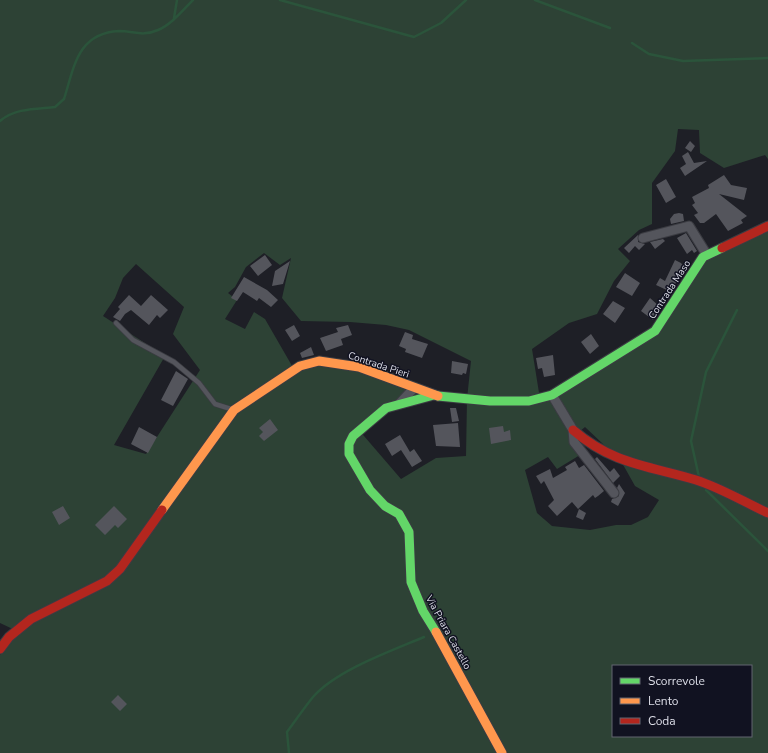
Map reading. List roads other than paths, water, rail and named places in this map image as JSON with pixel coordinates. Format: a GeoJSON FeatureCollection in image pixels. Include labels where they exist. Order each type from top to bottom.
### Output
{"type":"FeatureCollection","features":[{"type":"Feature","properties":{"kind":"street"},"geometry":{"type":"LineString","coordinates":[[643,238],[690,226],[707,255]]}},
{"type":"Feature","properties":{"kind":"street","name":"Contrada Maso"},"geometry":{"type":"LineString","coordinates":[[434,395],[442,398],[490,401],[529,401],[552,395],[655,331],[702,257],[768,226]]}},
{"type":"Feature","properties":{"kind":"street","name":"Contrada Pieri"},"geometry":{"type":"LineString","coordinates":[[234,410],[300,366],[319,361],[340,363],[359,368],[434,395]]}},
{"type":"Feature","properties":{"kind":"street"},"geometry":{"type":"LineString","coordinates":[[400,403],[414,388]]}},
{"type":"Feature","properties":{"kind":"street","name":"Via Priara Castello"},"geometry":{"type":"LineString","coordinates":[[434,395],[386,408],[353,436],[349,444],[349,454],[370,490],[385,506],[400,514],[409,532],[411,582],[423,611],[451,657],[492,737],[502,753]]}},
{"type":"Feature","properties":{"kind":"street"},"geometry":{"type":"LineString","coordinates":[[552,395],[573,430],[581,439],[612,458],[713,486],[768,513]]}},
{"type":"Feature","properties":{"kind":"street"},"geometry":{"type":"LineString","coordinates":[[0,649],[9,636],[32,618],[100,586],[120,570],[234,410]]}},
{"type":"Feature","properties":{"kind":"street"},"geometry":{"type":"LineString","coordinates":[[573,430],[574,442],[614,494]]}},
{"type":"Feature","properties":{"kind":"lane"},"geometry":{"type":"LineString","coordinates":[[116,323],[132,340],[179,366],[199,383],[215,404],[234,410]]}},
{"type":"Feature","properties":{"kind":"waterway"},"geometry":{"type":"LineString","coordinates":[[174,18],[177,0]]}},
{"type":"Feature","properties":{"kind":"waterway"},"geometry":{"type":"LineString","coordinates":[[0,121],[19,111],[55,107],[64,99],[75,64],[80,54],[86,45],[94,38],[105,33],[119,31],[147,33],[158,30],[172,21],[193,0]]}},
{"type":"Feature","properties":{"kind":"waterway"},"geometry":{"type":"LineString","coordinates":[[280,0],[414,37],[441,23],[466,0]]}},
{"type":"Feature","properties":{"kind":"waterway"},"geometry":{"type":"LineString","coordinates":[[535,0],[610,28]]}},
{"type":"Feature","properties":{"kind":"waterway"},"geometry":{"type":"LineString","coordinates":[[632,43],[649,54],[683,61],[768,58]]}},
{"type":"Feature","properties":{"kind":"waterway"},"geometry":{"type":"LineString","coordinates":[[699,477],[691,441],[706,372],[737,310]]}},
{"type":"Feature","properties":{"kind":"waterway"},"geometry":{"type":"LineString","coordinates":[[706,490],[768,551]]}},
{"type":"Feature","properties":{"kind":"waterway"},"geometry":{"type":"LineString","coordinates":[[289,753],[287,732],[313,697],[323,687],[365,662],[424,637]]}}]}
